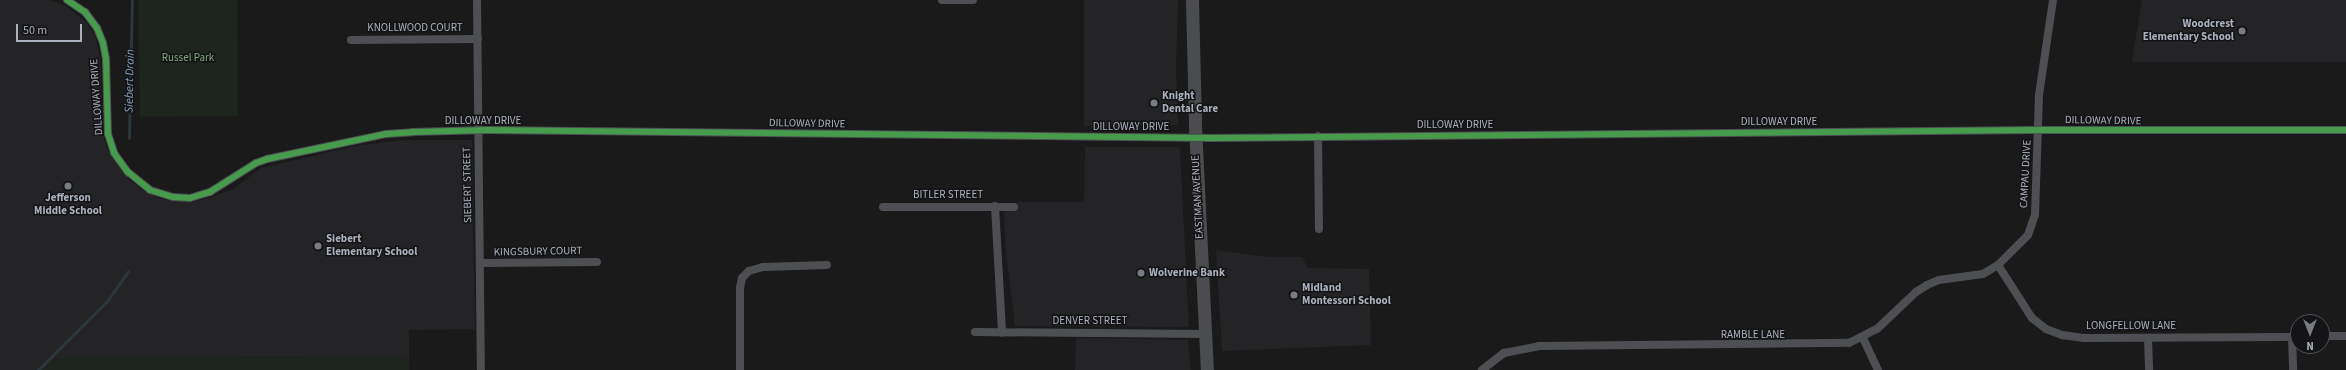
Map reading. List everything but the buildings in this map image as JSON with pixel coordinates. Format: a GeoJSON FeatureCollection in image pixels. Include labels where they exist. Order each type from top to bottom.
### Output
{"type":"FeatureCollection","features":[{"type":"Feature","properties":{"kind":"main road","name":"EASTMAN AVENUE"},"geometry":{"type":"LineString","coordinates":[[1192,0],[1195,138],[1207,370]]}},
{"type":"Feature","properties":{"kind":"street","name":"DILLOWAY DRIVE"},"geometry":{"type":"LineString","coordinates":[[67,0],[85,12],[98,28],[106,59],[108,134],[114,153],[128,172],[150,190],[162,194],[190,198],[210,192],[256,163],[386,134],[479,130],[1195,138],[2039,130],[2346,130]]}},
{"type":"Feature","properties":{"kind":"street","name":"SIEBERT STREET"},"geometry":{"type":"LineString","coordinates":[[477,0],[481,370]]}},
{"type":"Feature","properties":{"kind":"street"},"geometry":{"type":"LineString","coordinates":[[942,0],[973,0]]}},
{"type":"Feature","properties":{"kind":"street","name":"CAMPAU DRIVE"},"geometry":{"type":"LineString","coordinates":[[1998,265],[2028,235],[2035,215],[2039,95],[2054,0]]}},
{"type":"Feature","properties":{"kind":"street","name":"KNOLLWOOD COURT"},"geometry":{"type":"LineString","coordinates":[[351,40],[478,38]]}},
{"type":"Feature","properties":{"kind":"street"},"geometry":{"type":"LineString","coordinates":[[1318,136],[1319,229]]}},
{"type":"Feature","properties":{"kind":"street","name":"BITLER STREET"},"geometry":{"type":"LineString","coordinates":[[883,206],[1014,206]]}},
{"type":"Feature","properties":{"kind":"street"},"geometry":{"type":"LineString","coordinates":[[995,206],[1002,333]]}},
{"type":"Feature","properties":{"kind":"street","name":"KINGSBURY COURT"},"geometry":{"type":"LineString","coordinates":[[480,263],[597,262]]}},
{"type":"Feature","properties":{"kind":"street"},"geometry":{"type":"LineString","coordinates":[[740,370],[740,288],[742,278],[749,271],[763,267],[827,265]]}},
{"type":"Feature","properties":{"kind":"street","name":"LONGFELLOW LANE"},"geometry":{"type":"LineString","coordinates":[[1998,265],[2032,318],[2046,329],[2062,335],[2084,338],[2290,337]]}},
{"type":"Feature","properties":{"kind":"street","name":"RAMBLE LANE"},"geometry":{"type":"LineString","coordinates":[[1485,367],[1504,353],[1539,346],[1826,346],[1849,343],[1863,338],[1927,285],[1939,280],[1984,274],[1998,265]]}},
{"type":"Feature","properties":{"kind":"street","name":"DENVER STREET"},"geometry":{"type":"LineString","coordinates":[[975,332],[1205,334]]}},
{"type":"Feature","properties":{"kind":"street"},"geometry":{"type":"LineString","coordinates":[[2330,336],[2346,336]]}},
{"type":"Feature","properties":{"kind":"street"},"geometry":{"type":"LineString","coordinates":[[1863,338],[1878,370]]}},
{"type":"Feature","properties":{"kind":"street"},"geometry":{"type":"LineString","coordinates":[[2148,338],[2149,370]]}},
{"type":"Feature","properties":{"kind":"street"},"geometry":{"type":"LineString","coordinates":[[2293,370],[2294,354]]}},
{"type":"Feature","properties":{"kind":"shaded area"},"geometry":{"type":"Polygon","coordinates":[[[0,0],[49,0],[66,6],[86,22],[95,36],[100,57],[103,135],[107,149],[128,179],[144,191],[162,199],[192,202],[209,198],[233,189],[261,168],[355,146],[401,140],[472,140],[475,329],[409,330],[409,357],[56,358],[44,370],[0,370],[0,0]]]}},
{"type":"Feature","properties":{"kind":"shaded area"},"geometry":{"type":"Polygon","coordinates":[[[1084,0],[1178,0],[1176,66],[1178,125],[1084,126],[1084,0]]]}},
{"type":"Feature","properties":{"kind":"shaded area","name":"Woodcrest Elementary School"},"geometry":{"type":"Polygon","coordinates":[[[2142,0],[2346,0],[2346,62],[2132,62],[2142,0]]]}},
{"type":"Feature","properties":{"kind":"shaded area"},"geometry":{"type":"Polygon","coordinates":[[[1085,147],[1177,147],[1180,149],[1189,327],[1015,326],[1006,253],[1004,212],[1017,209],[1017,202],[1084,202],[1085,147]]]}},
{"type":"Feature","properties":{"kind":"shaded area","name":"Midland Montessori School"},"geometry":{"type":"Polygon","coordinates":[[[1216,250],[1267,257],[1302,257],[1308,268],[1369,269],[1371,345],[1222,351],[1216,250]]]}},
{"type":"Feature","properties":{"kind":"shaded area"},"geometry":{"type":"Polygon","coordinates":[[[1076,338],[1188,340],[1191,370],[1075,370],[1076,338]]]}},
{"type":"Feature","properties":{"kind":"green space","name":"Russel Park"},"geometry":{"type":"Polygon","coordinates":[[[138,0],[237,0],[238,116],[140,117],[138,0]]]}},
{"type":"Feature","properties":{"kind":"green space"},"geometry":{"type":"Polygon","coordinates":[[[409,357],[409,370],[44,370],[56,358],[409,357]]]}},
{"type":"Feature","properties":{"kind":"waterway","name":"Siebert Drain"},"geometry":{"type":"LineString","coordinates":[[129,138],[132,0]]}},
{"type":"Feature","properties":{"kind":"waterway","name":"Siebert Drain"},"geometry":{"type":"LineString","coordinates":[[38,370],[108,300],[128,271]]}},
{"type":"Feature","properties":{"kind":"cycle path"},"geometry":{"type":"LineString","coordinates":[[67,0],[85,12],[97,28],[103,43],[106,59],[108,134],[114,153],[128,172],[150,190],[173,197],[190,198],[210,192],[256,163],[267,159],[386,134],[412,132],[489,130],[1212,138],[2039,130],[2346,130]]}},
{"type":"Feature","properties":{"kind":"place","name":"Woodcrest Elementary School"},"geometry":{"type":"Point","coordinates":[2242,31]}},
{"type":"Feature","properties":{"kind":"place","name":"Knight Dental Care"},"geometry":{"type":"Point","coordinates":[1154,103]}},
{"type":"Feature","properties":{"kind":"place","name":"Jefferson Middle School"},"geometry":{"type":"Point","coordinates":[68,186]}},
{"type":"Feature","properties":{"kind":"place","name":"Siebert Elementary School"},"geometry":{"type":"Point","coordinates":[318,246]}},
{"type":"Feature","properties":{"kind":"place","name":"Wolverine Bank"},"geometry":{"type":"Point","coordinates":[1141,273]}},
{"type":"Feature","properties":{"kind":"place","name":"Midland Montessori School"},"geometry":{"type":"Point","coordinates":[1294,295]}}]}
